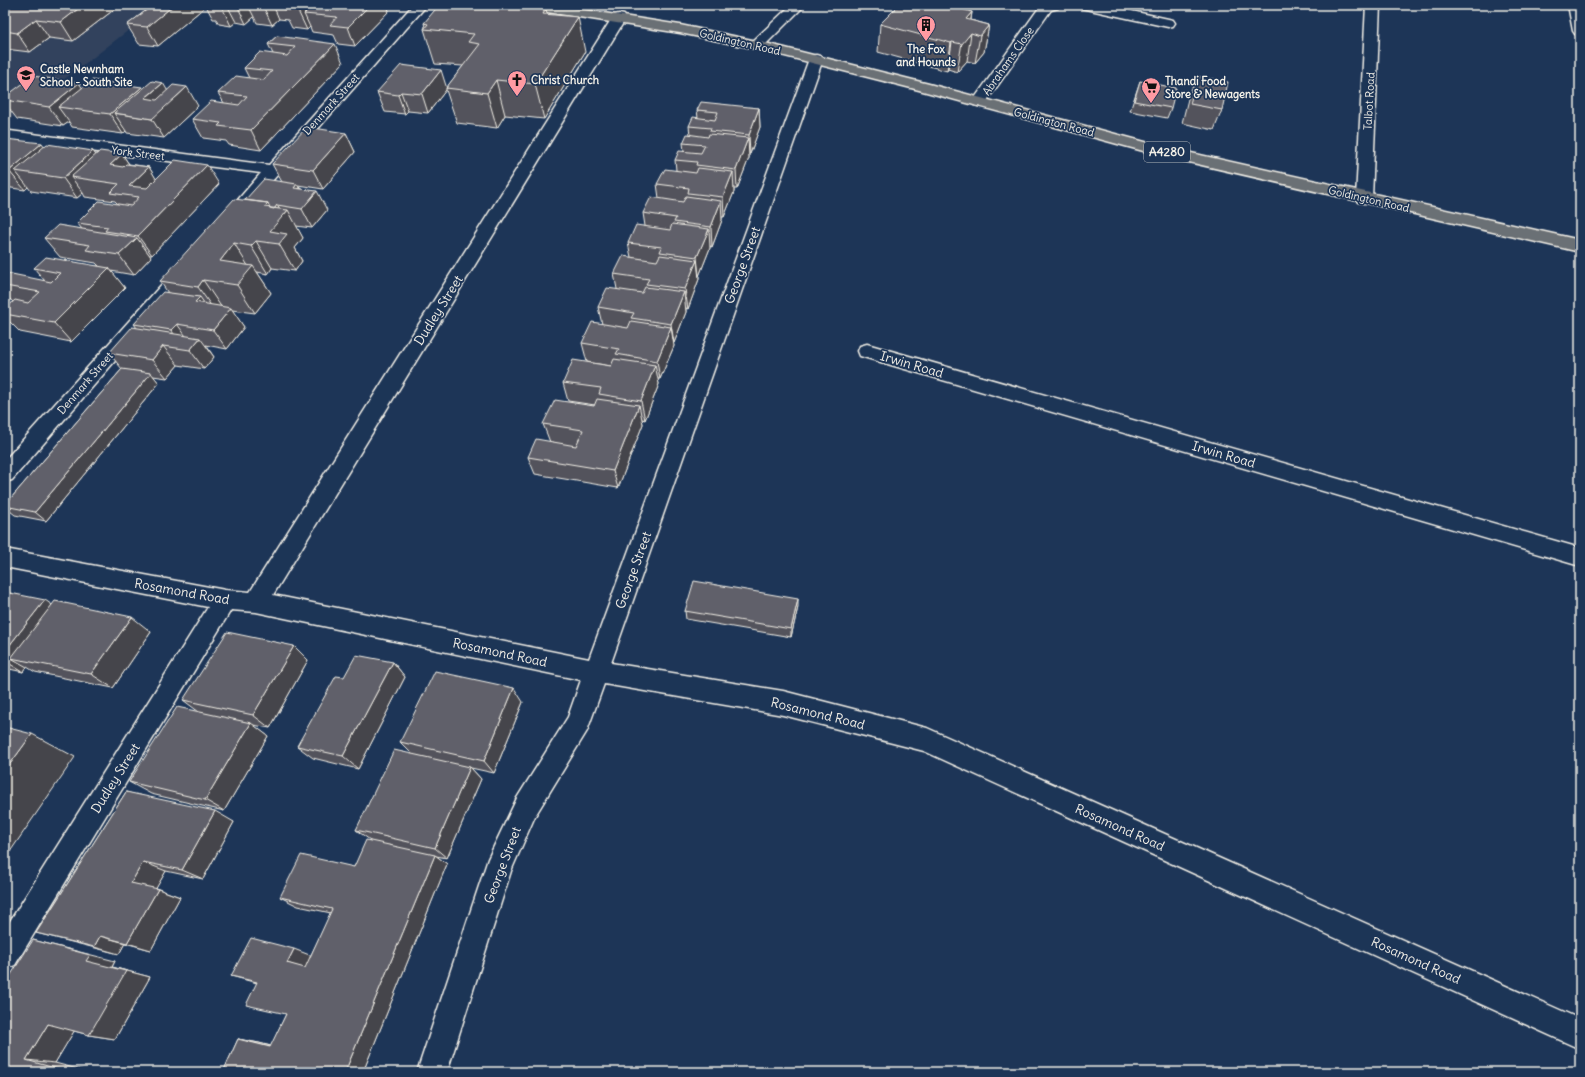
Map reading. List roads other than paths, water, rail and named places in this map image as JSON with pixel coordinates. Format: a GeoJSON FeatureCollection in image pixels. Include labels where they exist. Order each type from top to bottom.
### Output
{"type":"FeatureCollection","features":[{"type":"Feature","properties":{"kind":"main road","name":"Goldington Road"},"geometry":{"type":"LineString","coordinates":[[528,5],[680,28],[758,45],[1158,150],[1580,246]]}},
{"type":"Feature","properties":{"kind":"street","name":"Denmark Street"},"geometry":{"type":"LineString","coordinates":[[236,212],[420,5]]}},
{"type":"Feature","properties":{"kind":"street"},"geometry":{"type":"LineString","coordinates":[[758,45],[798,5]]}},
{"type":"Feature","properties":{"kind":"street","name":"Abrahams Close"},"geometry":{"type":"LineString","coordinates":[[979,102],[1046,7],[1053,5]]}},
{"type":"Feature","properties":{"kind":"street"},"geometry":{"type":"LineString","coordinates":[[1086,5],[1133,10],[1168,23]]}},
{"type":"Feature","properties":{"kind":"street","name":"Talbot Road"},"geometry":{"type":"LineString","coordinates":[[1364,198],[1373,5]]}},
{"type":"Feature","properties":{"kind":"street"},"geometry":{"type":"LineString","coordinates":[[1575,5],[1580,31]]}},
{"type":"Feature","properties":{"kind":"street","name":"Dudley Street"},"geometry":{"type":"LineString","coordinates":[[256,602],[619,18]]}},
{"type":"Feature","properties":{"kind":"street","name":"George Street"},"geometry":{"type":"LineString","coordinates":[[432,1072],[498,869],[526,807],[578,723],[816,59]]}},
{"type":"Feature","properties":{"kind":"street","name":"York Street"},"geometry":{"type":"LineString","coordinates":[[5,140],[10,136],[272,170]]}},
{"type":"Feature","properties":{"kind":"street","name":"Denmark Street"},"geometry":{"type":"LineString","coordinates":[[5,474],[194,259]]}},
{"type":"Feature","properties":{"kind":"street","name":"Irwin Road"},"geometry":{"type":"LineString","coordinates":[[867,351],[1580,557]]}},
{"type":"Feature","properties":{"kind":"street","name":"Rosamond Road"},"geometry":{"type":"LineString","coordinates":[[5,558],[225,600],[256,602],[597,672],[783,703],[927,740],[1580,1034]]}},
{"type":"Feature","properties":{"kind":"street","name":"Dudley Street"},"geometry":{"type":"LineString","coordinates":[[5,955],[225,600]]}},
{"type":"Feature","properties":{"kind":"place","name":"The Fox and Hounds"},"geometry":{"type":"Point","coordinates":[926,42]}},
{"type":"Feature","properties":{"kind":"place","name":"Castle Newnham School - South Site"},"geometry":{"type":"Point","coordinates":[26,92]}},
{"type":"Feature","properties":{"kind":"place","name":"Christ Church"},"geometry":{"type":"Point","coordinates":[517,97]}},
{"type":"Feature","properties":{"kind":"place","name":"Thandi Food Store & Newagents"},"geometry":{"type":"Point","coordinates":[1151,104]}}]}
